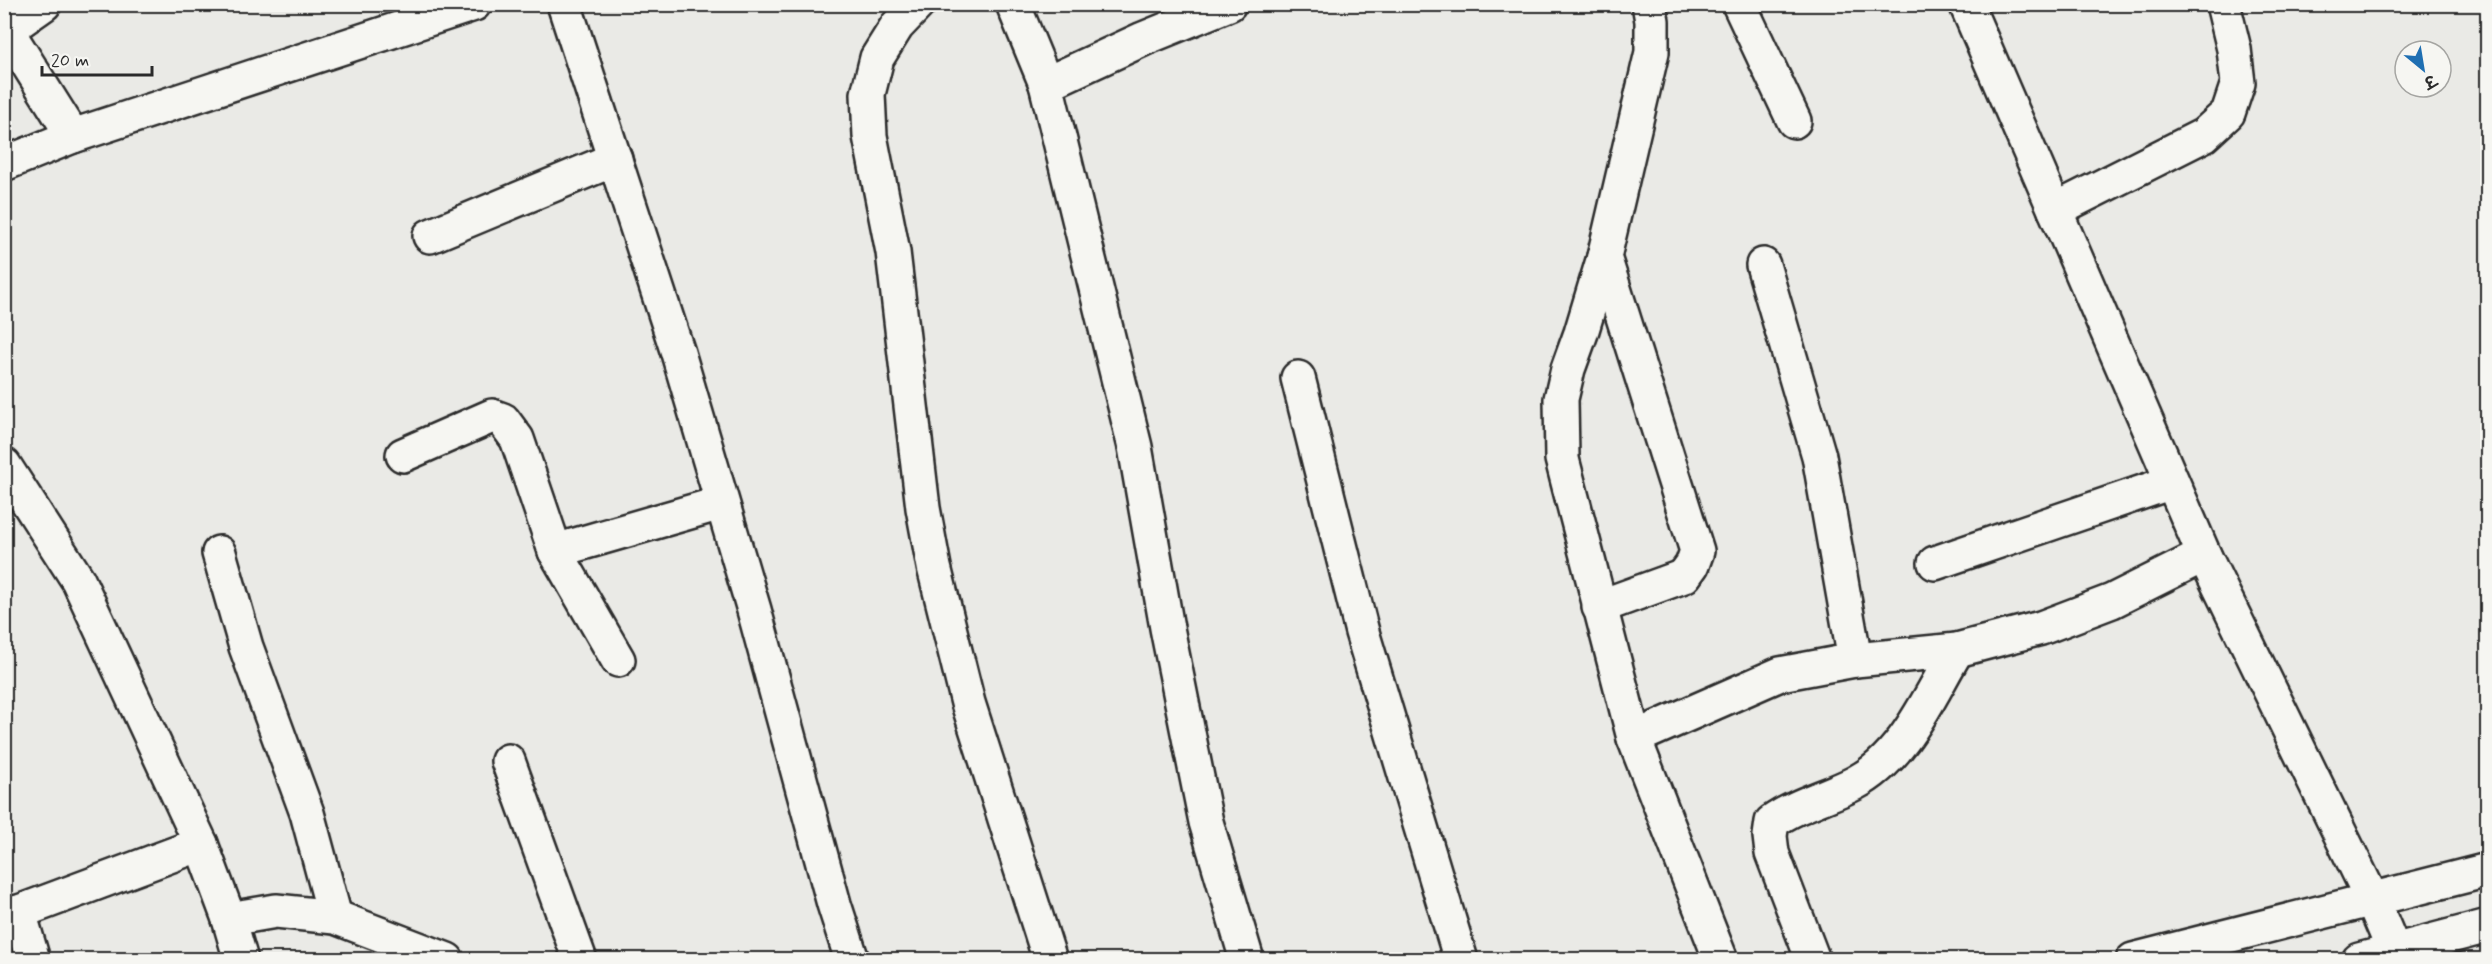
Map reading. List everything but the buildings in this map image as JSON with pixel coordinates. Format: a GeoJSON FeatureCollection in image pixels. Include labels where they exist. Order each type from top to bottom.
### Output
{"type":"FeatureCollection","features":[{"type":"Feature","properties":{"kind":"main road"},"geometry":{"type":"LineString","coordinates":[[44,4],[6,28],[72,136]]}},
{"type":"Feature","properties":{"kind":"main road"},"geometry":{"type":"LineString","coordinates":[[4,164],[72,136],[396,17],[474,4]]}},
{"type":"Feature","properties":{"kind":"main road"},"geometry":{"type":"LineString","coordinates":[[564,4],[678,353],[852,960]]}},
{"type":"Feature","properties":{"kind":"main road"},"geometry":{"type":"LineString","coordinates":[[918,4],[897,26],[877,58],[868,94],[870,136],[893,252],[904,328],[923,508],[934,567],[968,703],[1050,960]]}},
{"type":"Feature","properties":{"kind":"main road"},"geometry":{"type":"LineString","coordinates":[[1013,4],[1046,84],[1135,447],[1167,628],[1206,822],[1247,960]]}},
{"type":"Feature","properties":{"kind":"main road"},"geometry":{"type":"LineString","coordinates":[[1046,84],[1143,39],[1229,4]]}},
{"type":"Feature","properties":{"kind":"main road"},"geometry":{"type":"LineString","coordinates":[[1648,4],[1652,21],[1652,52],[1604,257],[1568,369],[1561,399],[1562,459],[1634,738],[1721,960]]}},
{"type":"Feature","properties":{"kind":"main road"},"geometry":{"type":"LineString","coordinates":[[1739,4],[1794,121]]}},
{"type":"Feature","properties":{"kind":"main road"},"geometry":{"type":"LineString","coordinates":[[1966,4],[2204,555],[2373,899],[2394,951]]}},
{"type":"Feature","properties":{"kind":"main road"},"geometry":{"type":"LineString","coordinates":[[2055,210],[2204,135],[2228,113],[2238,83],[2234,50],[2223,4]]}},
{"type":"Feature","properties":{"kind":"main road"},"geometry":{"type":"LineString","coordinates":[[430,236],[615,159]]}},
{"type":"Feature","properties":{"kind":"main road"},"geometry":{"type":"LineString","coordinates":[[1599,607],[1684,576],[1692,565],[1696,551],[1604,257]]}},
{"type":"Feature","properties":{"kind":"main road"},"geometry":{"type":"LineString","coordinates":[[1763,265],[1819,456],[1855,660]]}},
{"type":"Feature","properties":{"kind":"main road"},"geometry":{"type":"LineString","coordinates":[[1298,378],[1362,633],[1461,960]]}},
{"type":"Feature","properties":{"kind":"main road"},"geometry":{"type":"LineString","coordinates":[[403,455],[492,416],[503,420],[517,439],[555,551],[618,660]]}},
{"type":"Feature","properties":{"kind":"main road"},"geometry":{"type":"LineString","coordinates":[[4,465],[78,580],[201,844],[229,919],[241,960]]}},
{"type":"Feature","properties":{"kind":"main road"},"geometry":{"type":"LineString","coordinates":[[1935,563],[2172,482]]}},
{"type":"Feature","properties":{"kind":"main road"},"geometry":{"type":"LineString","coordinates":[[555,551],[721,503]]}},
{"type":"Feature","properties":{"kind":"main road"},"geometry":{"type":"LineString","coordinates":[[219,553],[246,647],[307,813],[335,917]]}},
{"type":"Feature","properties":{"kind":"main road"},"geometry":{"type":"LineString","coordinates":[[1634,738],[1780,674],[1855,660],[1957,650],[2041,628],[2112,601],[2204,555]]}},
{"type":"Feature","properties":{"kind":"main road"},"geometry":{"type":"LineString","coordinates":[[1813,960],[1772,853],[1770,836],[1772,822],[1785,813],[1857,782],[1884,762],[1904,738],[1957,650]]}},
{"type":"Feature","properties":{"kind":"main road"},"geometry":{"type":"LineString","coordinates":[[508,761],[580,960]]}},
{"type":"Feature","properties":{"kind":"main road"},"geometry":{"type":"LineString","coordinates":[[33,960],[12,913],[201,844]]}},
{"type":"Feature","properties":{"kind":"main road"},"geometry":{"type":"LineString","coordinates":[[2133,960],[2487,870]]}},
{"type":"Feature","properties":{"kind":"main road"},"geometry":{"type":"LineString","coordinates":[[229,919],[276,911],[335,917],[434,957]]}},
{"type":"Feature","properties":{"kind":"main road"},"geometry":{"type":"LineString","coordinates":[[2359,960],[2487,927]]}}]}
